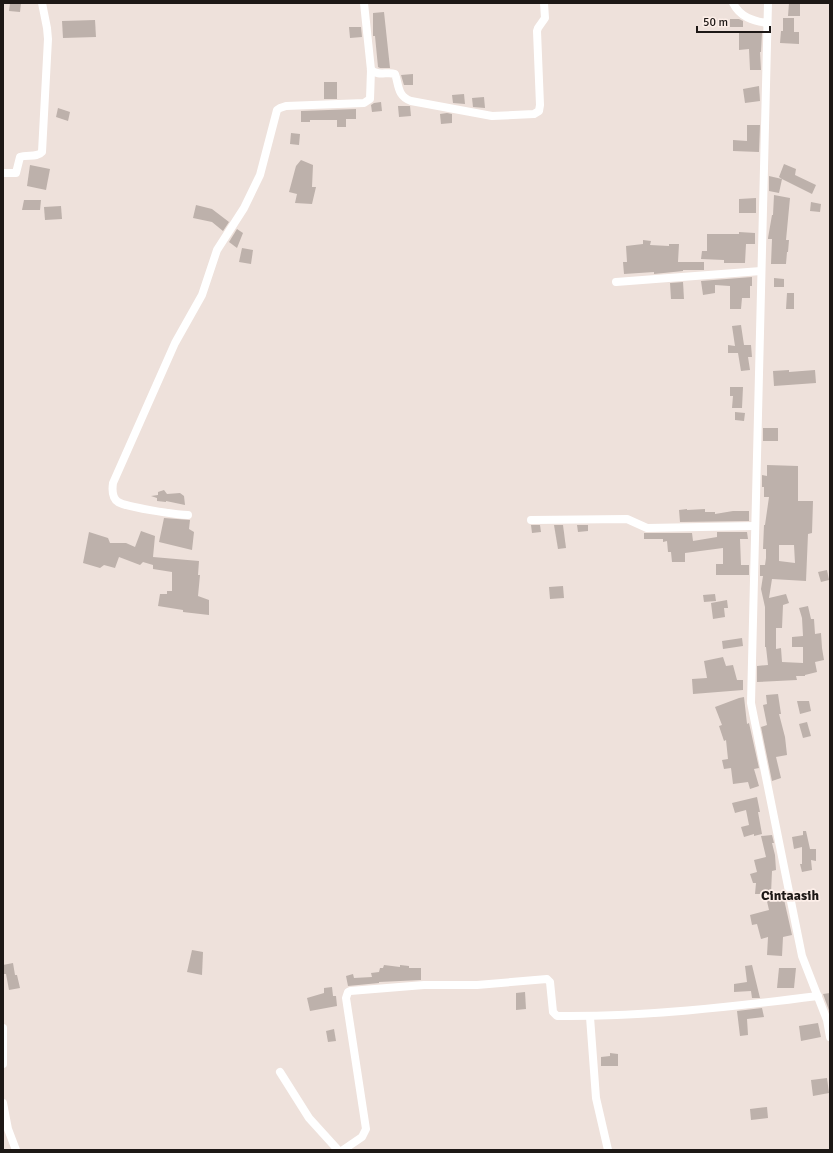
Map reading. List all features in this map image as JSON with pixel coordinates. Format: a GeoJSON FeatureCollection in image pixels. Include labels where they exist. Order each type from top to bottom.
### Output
{"type":"FeatureCollection","features":[{"type":"Feature","properties":{"kind":"street"},"geometry":{"type":"LineString","coordinates":[[3,173],[16,173],[20,157],[37,155],[42,152],[48,39],[42,3]]}},
{"type":"Feature","properties":{"kind":"street"},"geometry":{"type":"LineString","coordinates":[[188,515],[124,505],[115,499],[113,494],[113,483],[175,343],[202,295],[217,250],[244,208],[260,175],[278,110],[286,106],[368,102],[370,96],[371,70],[364,3]]}},
{"type":"Feature","properties":{"kind":"street"},"geometry":{"type":"LineString","coordinates":[[371,70],[377,74],[395,74],[400,93],[410,101],[492,116],[534,114],[539,111],[540,104],[537,31],[545,18],[544,3]]}},
{"type":"Feature","properties":{"kind":"street"},"geometry":{"type":"LineString","coordinates":[[733,3],[744,16],[756,22],[767,23]]}},
{"type":"Feature","properties":{"kind":"street"},"geometry":{"type":"LineString","coordinates":[[768,3],[751,703],[802,956],[827,1020],[830,1037]]}},
{"type":"Feature","properties":{"kind":"street"},"geometry":{"type":"LineString","coordinates":[[616,282],[762,271]]}},
{"type":"Feature","properties":{"kind":"street"},"geometry":{"type":"LineString","coordinates":[[531,520],[627,519],[647,528],[755,526]]}},
{"type":"Feature","properties":{"kind":"street"},"geometry":{"type":"LineString","coordinates":[[343,1150],[362,1137],[365,1134],[366,1129],[346,998],[348,992],[424,985],[470,986],[545,979],[549,980],[550,982],[553,1012],[555,1016],[590,1017],[742,1006],[818,996]]}},
{"type":"Feature","properties":{"kind":"street"},"geometry":{"type":"LineString","coordinates":[[590,1017],[596,1098],[608,1150]]}},
{"type":"Feature","properties":{"kind":"street"},"geometry":{"type":"LineString","coordinates":[[3,1028],[3,1064]]}},
{"type":"Feature","properties":{"kind":"street"},"geometry":{"type":"LineString","coordinates":[[280,1072],[309,1118],[338,1150]]}},
{"type":"Feature","properties":{"kind":"street"},"geometry":{"type":"LineString","coordinates":[[3,1103],[8,1129],[16,1150]]}},
{"type":"Feature","properties":{"kind":"building"},"geometry":{"type":"Polygon","coordinates":[[[10,3],[21,3],[20,12],[9,11],[10,3]]]}},
{"type":"Feature","properties":{"kind":"building"},"geometry":{"type":"Polygon","coordinates":[[[789,3],[800,3],[800,16],[788,16],[789,3]]]}},
{"type":"Feature","properties":{"kind":"building"},"geometry":{"type":"Polygon","coordinates":[[[384,12],[390,68],[378,67],[375,36],[373,36],[373,13],[384,12]]]}},
{"type":"Feature","properties":{"kind":"building"},"geometry":{"type":"Polygon","coordinates":[[[783,18],[794,18],[794,32],[799,32],[799,44],[780,43],[781,31],[783,31],[783,18]]]}},
{"type":"Feature","properties":{"kind":"building"},"geometry":{"type":"Polygon","coordinates":[[[730,19],[739,19],[743,21],[743,27],[730,27],[730,19]]]}},
{"type":"Feature","properties":{"kind":"building"},"geometry":{"type":"Polygon","coordinates":[[[95,20],[96,37],[63,38],[62,21],[95,20]]]}},
{"type":"Feature","properties":{"kind":"building"},"geometry":{"type":"Polygon","coordinates":[[[349,27],[361,27],[362,37],[350,38],[349,27]]]}},
{"type":"Feature","properties":{"kind":"building"},"geometry":{"type":"Polygon","coordinates":[[[739,31],[762,32],[760,52],[761,70],[750,70],[749,49],[739,50],[739,31]]]}},
{"type":"Feature","properties":{"kind":"building"},"geometry":{"type":"Polygon","coordinates":[[[413,74],[413,85],[404,85],[401,75],[413,74]]]}},
{"type":"Feature","properties":{"kind":"building"},"geometry":{"type":"Polygon","coordinates":[[[324,82],[337,82],[337,99],[324,99],[324,82]]]}},
{"type":"Feature","properties":{"kind":"building"},"geometry":{"type":"Polygon","coordinates":[[[759,86],[760,101],[745,103],[743,89],[759,86]]]}},
{"type":"Feature","properties":{"kind":"building"},"geometry":{"type":"Polygon","coordinates":[[[464,94],[465,104],[453,103],[452,95],[464,94]]]}},
{"type":"Feature","properties":{"kind":"building"},"geometry":{"type":"Polygon","coordinates":[[[484,97],[485,108],[473,107],[472,98],[484,97]]]}},
{"type":"Feature","properties":{"kind":"building"},"geometry":{"type":"Polygon","coordinates":[[[381,102],[382,111],[372,112],[371,105],[381,102]]]}},
{"type":"Feature","properties":{"kind":"building"},"geometry":{"type":"Polygon","coordinates":[[[398,106],[410,106],[411,116],[399,117],[398,106]]]}},
{"type":"Feature","properties":{"kind":"building"},"geometry":{"type":"Polygon","coordinates":[[[58,108],[70,112],[68,121],[56,117],[58,108]]]}},
{"type":"Feature","properties":{"kind":"building"},"geometry":{"type":"Polygon","coordinates":[[[356,109],[356,119],[346,119],[346,127],[337,127],[337,120],[310,120],[310,122],[301,122],[301,111],[356,109]]]}},
{"type":"Feature","properties":{"kind":"building"},"geometry":{"type":"Polygon","coordinates":[[[440,114],[452,114],[452,123],[441,124],[440,114]]]}},
{"type":"Feature","properties":{"kind":"building"},"geometry":{"type":"Polygon","coordinates":[[[747,125],[760,125],[759,152],[733,151],[733,140],[747,141],[747,125]]]}},
{"type":"Feature","properties":{"kind":"building"},"geometry":{"type":"Polygon","coordinates":[[[291,133],[300,134],[299,145],[290,144],[291,133]]]}},
{"type":"Feature","properties":{"kind":"building"},"geometry":{"type":"Polygon","coordinates":[[[301,160],[313,165],[312,187],[316,187],[312,204],[295,203],[297,194],[289,192],[296,166],[301,160]]]}},
{"type":"Feature","properties":{"kind":"building"},"geometry":{"type":"Polygon","coordinates":[[[784,164],[796,169],[795,175],[816,185],[812,194],[779,177],[784,164]]]}},
{"type":"Feature","properties":{"kind":"building"},"geometry":{"type":"Polygon","coordinates":[[[30,165],[50,169],[46,190],[27,186],[30,165]]]}},
{"type":"Feature","properties":{"kind":"building"},"geometry":{"type":"Polygon","coordinates":[[[769,176],[782,179],[779,193],[769,191],[769,176]]]}},
{"type":"Feature","properties":{"kind":"building"},"geometry":{"type":"Polygon","coordinates":[[[774,195],[790,198],[786,240],[789,240],[786,264],[771,264],[772,239],[768,238],[773,215],[774,195]]]}},
{"type":"Feature","properties":{"kind":"building"},"geometry":{"type":"Polygon","coordinates":[[[756,198],[756,213],[739,213],[739,199],[756,198]]]}},
{"type":"Feature","properties":{"kind":"building"},"geometry":{"type":"Polygon","coordinates":[[[24,200],[41,200],[40,210],[22,210],[24,200]]]}},
{"type":"Feature","properties":{"kind":"building"},"geometry":{"type":"Polygon","coordinates":[[[811,202],[821,204],[820,212],[810,211],[811,202]]]}},
{"type":"Feature","properties":{"kind":"building"},"geometry":{"type":"Polygon","coordinates":[[[196,205],[212,209],[229,222],[223,231],[212,222],[193,218],[196,205]]]}},
{"type":"Feature","properties":{"kind":"building"},"geometry":{"type":"Polygon","coordinates":[[[61,206],[62,219],[45,220],[44,207],[61,206]]]}},
{"type":"Feature","properties":{"kind":"building"},"geometry":{"type":"Polygon","coordinates":[[[237,229],[243,233],[237,248],[229,242],[237,229]]]}},
{"type":"Feature","properties":{"kind":"building"},"geometry":{"type":"Polygon","coordinates":[[[739,232],[755,233],[755,244],[746,244],[745,263],[724,263],[724,260],[701,259],[702,251],[707,251],[707,234],[739,234],[739,232]]]}},
{"type":"Feature","properties":{"kind":"building"},"geometry":{"type":"Polygon","coordinates":[[[643,240],[651,241],[650,245],[669,246],[669,244],[679,244],[678,262],[704,262],[704,270],[683,270],[654,274],[654,272],[624,274],[623,262],[627,262],[626,246],[643,244],[643,240]]]}},
{"type":"Feature","properties":{"kind":"building"},"geometry":{"type":"Polygon","coordinates":[[[242,248],[253,250],[251,264],[239,262],[242,248]]]}},
{"type":"Feature","properties":{"kind":"building"},"geometry":{"type":"Polygon","coordinates":[[[752,277],[750,298],[742,298],[741,309],[730,309],[730,286],[715,285],[715,293],[703,295],[701,281],[752,277]]]}},
{"type":"Feature","properties":{"kind":"building"},"geometry":{"type":"Polygon","coordinates":[[[774,278],[784,279],[784,287],[774,287],[774,278]]]}},
{"type":"Feature","properties":{"kind":"building"},"geometry":{"type":"Polygon","coordinates":[[[683,282],[684,299],[671,299],[670,283],[683,282]]]}},
{"type":"Feature","properties":{"kind":"building"},"geometry":{"type":"Polygon","coordinates":[[[787,293],[794,293],[794,309],[786,309],[787,293]]]}},
{"type":"Feature","properties":{"kind":"building"},"geometry":{"type":"Polygon","coordinates":[[[741,325],[744,345],[751,345],[752,357],[748,357],[750,370],[741,371],[738,353],[728,353],[728,345],[735,346],[732,326],[741,325]]]}},
{"type":"Feature","properties":{"kind":"building"},"geometry":{"type":"Polygon","coordinates":[[[789,370],[789,372],[815,370],[816,383],[774,386],[773,371],[789,370]]]}},
{"type":"Feature","properties":{"kind":"building"},"geometry":{"type":"Polygon","coordinates":[[[730,387],[743,387],[742,408],[732,408],[733,396],[730,396],[730,387]]]}},
{"type":"Feature","properties":{"kind":"building"},"geometry":{"type":"Polygon","coordinates":[[[735,412],[745,413],[744,421],[735,420],[735,412]]]}},
{"type":"Feature","properties":{"kind":"building"},"geometry":{"type":"Polygon","coordinates":[[[763,428],[778,428],[778,441],[763,441],[763,428]]]}},
{"type":"Feature","properties":{"kind":"building"},"geometry":{"type":"Polygon","coordinates":[[[767,465],[798,466],[798,501],[813,501],[812,533],[808,534],[806,581],[772,579],[769,598],[786,594],[789,603],[783,605],[782,628],[776,628],[776,649],[781,648],[782,662],[803,663],[803,647],[792,647],[792,637],[803,636],[802,618],[799,608],[808,606],[811,619],[814,619],[815,634],[821,633],[824,660],[815,662],[817,672],[805,676],[796,676],[797,680],[757,682],[757,666],[768,665],[765,647],[765,607],[761,589],[763,576],[760,576],[760,565],[765,565],[766,558],[766,549],[763,549],[764,525],[769,497],[764,497],[762,475],[767,476],[767,465]],[[779,545],[779,561],[795,563],[794,545],[779,545]]]}},
{"type":"Feature","properties":{"kind":"building"},"geometry":{"type":"Polygon","coordinates":[[[164,490],[167,494],[180,493],[184,496],[185,505],[166,501],[157,501],[157,498],[151,496],[158,495],[158,492],[164,490]]]}},
{"type":"Feature","properties":{"kind":"building"},"geometry":{"type":"Polygon","coordinates":[[[705,509],[705,512],[715,512],[715,514],[733,511],[749,511],[749,521],[680,522],[679,510],[705,509]]]}},
{"type":"Feature","properties":{"kind":"building"},"geometry":{"type":"Polygon","coordinates":[[[164,518],[190,520],[189,529],[194,532],[192,550],[159,542],[164,518]]]}},
{"type":"Feature","properties":{"kind":"building"},"geometry":{"type":"Polygon","coordinates":[[[531,525],[540,525],[541,532],[532,533],[531,525]]]}},
{"type":"Feature","properties":{"kind":"building"},"geometry":{"type":"Polygon","coordinates":[[[554,525],[563,525],[566,548],[558,549],[554,525]]]}},
{"type":"Feature","properties":{"kind":"building"},"geometry":{"type":"Polygon","coordinates":[[[577,525],[588,525],[588,531],[578,532],[577,525]]]}},
{"type":"Feature","properties":{"kind":"building"},"geometry":{"type":"Polygon","coordinates":[[[141,531],[155,536],[153,557],[199,561],[198,575],[200,575],[198,596],[209,600],[209,615],[183,612],[183,610],[158,606],[160,594],[167,594],[167,591],[172,591],[172,572],[153,569],[153,565],[143,562],[140,565],[119,557],[115,568],[104,565],[100,568],[83,563],[89,532],[108,538],[110,543],[126,543],[135,547],[141,531]]]}},
{"type":"Feature","properties":{"kind":"building"},"geometry":{"type":"Polygon","coordinates":[[[717,532],[747,532],[748,539],[740,539],[741,565],[749,565],[749,575],[716,575],[716,564],[723,564],[723,548],[685,553],[685,562],[672,562],[671,552],[668,552],[667,541],[663,542],[663,539],[644,539],[644,533],[692,533],[693,541],[717,537],[717,532]]]}},
{"type":"Feature","properties":{"kind":"building"},"geometry":{"type":"Polygon","coordinates":[[[827,570],[829,580],[821,582],[818,572],[827,570]]]}},
{"type":"Feature","properties":{"kind":"building"},"geometry":{"type":"Polygon","coordinates":[[[563,586],[564,598],[550,599],[549,587],[563,586]]]}},
{"type":"Feature","properties":{"kind":"building"},"geometry":{"type":"Polygon","coordinates":[[[715,594],[716,601],[704,602],[703,595],[715,594]]]}},
{"type":"Feature","properties":{"kind":"building"},"geometry":{"type":"Polygon","coordinates":[[[727,600],[728,608],[724,608],[725,617],[713,619],[711,603],[727,600]]]}},
{"type":"Feature","properties":{"kind":"building"},"geometry":{"type":"Polygon","coordinates":[[[742,638],[743,646],[723,649],[722,641],[742,638]]]}},
{"type":"Feature","properties":{"kind":"building"},"geometry":{"type":"Polygon","coordinates":[[[723,657],[726,666],[733,665],[737,680],[743,680],[743,690],[693,694],[692,679],[707,678],[704,661],[723,657]]]}},
{"type":"Feature","properties":{"kind":"building"},"geometry":{"type":"Polygon","coordinates":[[[778,694],[781,714],[779,714],[785,737],[787,755],[776,757],[781,778],[772,781],[761,727],[767,725],[763,705],[767,704],[766,695],[778,694]]]}},
{"type":"Feature","properties":{"kind":"building"},"geometry":{"type":"Polygon","coordinates":[[[744,697],[747,724],[749,723],[759,768],[754,769],[759,786],[750,789],[748,782],[733,784],[731,768],[724,769],[722,760],[728,759],[726,740],[724,741],[719,726],[722,725],[715,707],[744,697]]]}},
{"type":"Feature","properties":{"kind":"building"},"geometry":{"type":"Polygon","coordinates":[[[797,701],[809,701],[811,711],[800,714],[797,701]]]}},
{"type":"Feature","properties":{"kind":"building"},"geometry":{"type":"Polygon","coordinates":[[[807,722],[811,736],[803,738],[799,724],[807,722]]]}},
{"type":"Feature","properties":{"kind":"building"},"geometry":{"type":"Polygon","coordinates":[[[757,797],[762,834],[754,836],[754,834],[744,837],[741,827],[749,825],[746,810],[735,813],[732,803],[757,797]]]}},
{"type":"Feature","properties":{"kind":"building"},"geometry":{"type":"Polygon","coordinates":[[[803,831],[806,831],[810,849],[816,849],[816,861],[811,860],[812,870],[802,872],[800,864],[802,864],[802,847],[794,849],[792,837],[803,835],[803,831]]]}},
{"type":"Feature","properties":{"kind":"building"},"geometry":{"type":"Polygon","coordinates":[[[772,835],[776,870],[772,871],[771,894],[755,894],[756,883],[753,883],[750,874],[757,872],[754,860],[766,857],[761,836],[772,835]]]}},
{"type":"Feature","properties":{"kind":"building"},"geometry":{"type":"Polygon","coordinates":[[[783,895],[792,935],[783,937],[782,956],[767,955],[768,937],[761,939],[757,924],[752,925],[750,915],[769,910],[766,897],[783,895]]]}},
{"type":"Feature","properties":{"kind":"building"},"geometry":{"type":"Polygon","coordinates":[[[192,950],[203,952],[202,975],[187,972],[192,950]]]}},
{"type":"Feature","properties":{"kind":"building"},"geometry":{"type":"Polygon","coordinates":[[[13,963],[15,975],[17,975],[20,988],[9,990],[6,974],[3,974],[3,965],[13,963]]]}},
{"type":"Feature","properties":{"kind":"building"},"geometry":{"type":"Polygon","coordinates":[[[384,965],[400,967],[400,965],[409,966],[409,968],[421,968],[421,980],[379,982],[348,986],[346,976],[353,974],[354,978],[372,977],[371,973],[379,972],[380,968],[383,968],[384,965]]]}},
{"type":"Feature","properties":{"kind":"building"},"geometry":{"type":"Polygon","coordinates":[[[752,965],[760,998],[752,998],[751,991],[734,992],[734,984],[747,982],[745,966],[752,965]]]}},
{"type":"Feature","properties":{"kind":"building"},"geometry":{"type":"Polygon","coordinates":[[[779,968],[796,968],[794,988],[777,988],[779,968]]]}},
{"type":"Feature","properties":{"kind":"building"},"geometry":{"type":"Polygon","coordinates":[[[332,987],[333,996],[336,996],[337,1006],[310,1011],[307,998],[324,993],[324,988],[332,987]]]}},
{"type":"Feature","properties":{"kind":"building"},"geometry":{"type":"Polygon","coordinates":[[[525,992],[526,1009],[516,1010],[516,993],[525,992]]]}},
{"type":"Feature","properties":{"kind":"building"},"geometry":{"type":"Polygon","coordinates":[[[830,993],[830,1013],[823,994],[830,993]]]}},
{"type":"Feature","properties":{"kind":"building"},"geometry":{"type":"Polygon","coordinates":[[[762,1008],[764,1017],[747,1019],[748,1035],[740,1036],[737,1011],[762,1008]]]}},
{"type":"Feature","properties":{"kind":"building"},"geometry":{"type":"Polygon","coordinates":[[[818,1023],[821,1037],[801,1041],[799,1026],[818,1023]]]}},
{"type":"Feature","properties":{"kind":"building"},"geometry":{"type":"Polygon","coordinates":[[[334,1029],[336,1041],[328,1042],[326,1031],[334,1029]]]}},
{"type":"Feature","properties":{"kind":"building"},"geometry":{"type":"Polygon","coordinates":[[[610,1053],[618,1054],[618,1066],[601,1066],[601,1057],[610,1056],[610,1053]]]}},
{"type":"Feature","properties":{"kind":"building"},"geometry":{"type":"Polygon","coordinates":[[[827,1078],[829,1093],[813,1096],[811,1080],[827,1078]]]}},
{"type":"Feature","properties":{"kind":"building"},"geometry":{"type":"Polygon","coordinates":[[[767,1107],[768,1118],[751,1120],[750,1109],[767,1107]]]}},
{"type":"Feature","properties":{"kind":"district","name":"Cintaasih"},"geometry":{"type":"Point","coordinates":[790,895]}}]}
